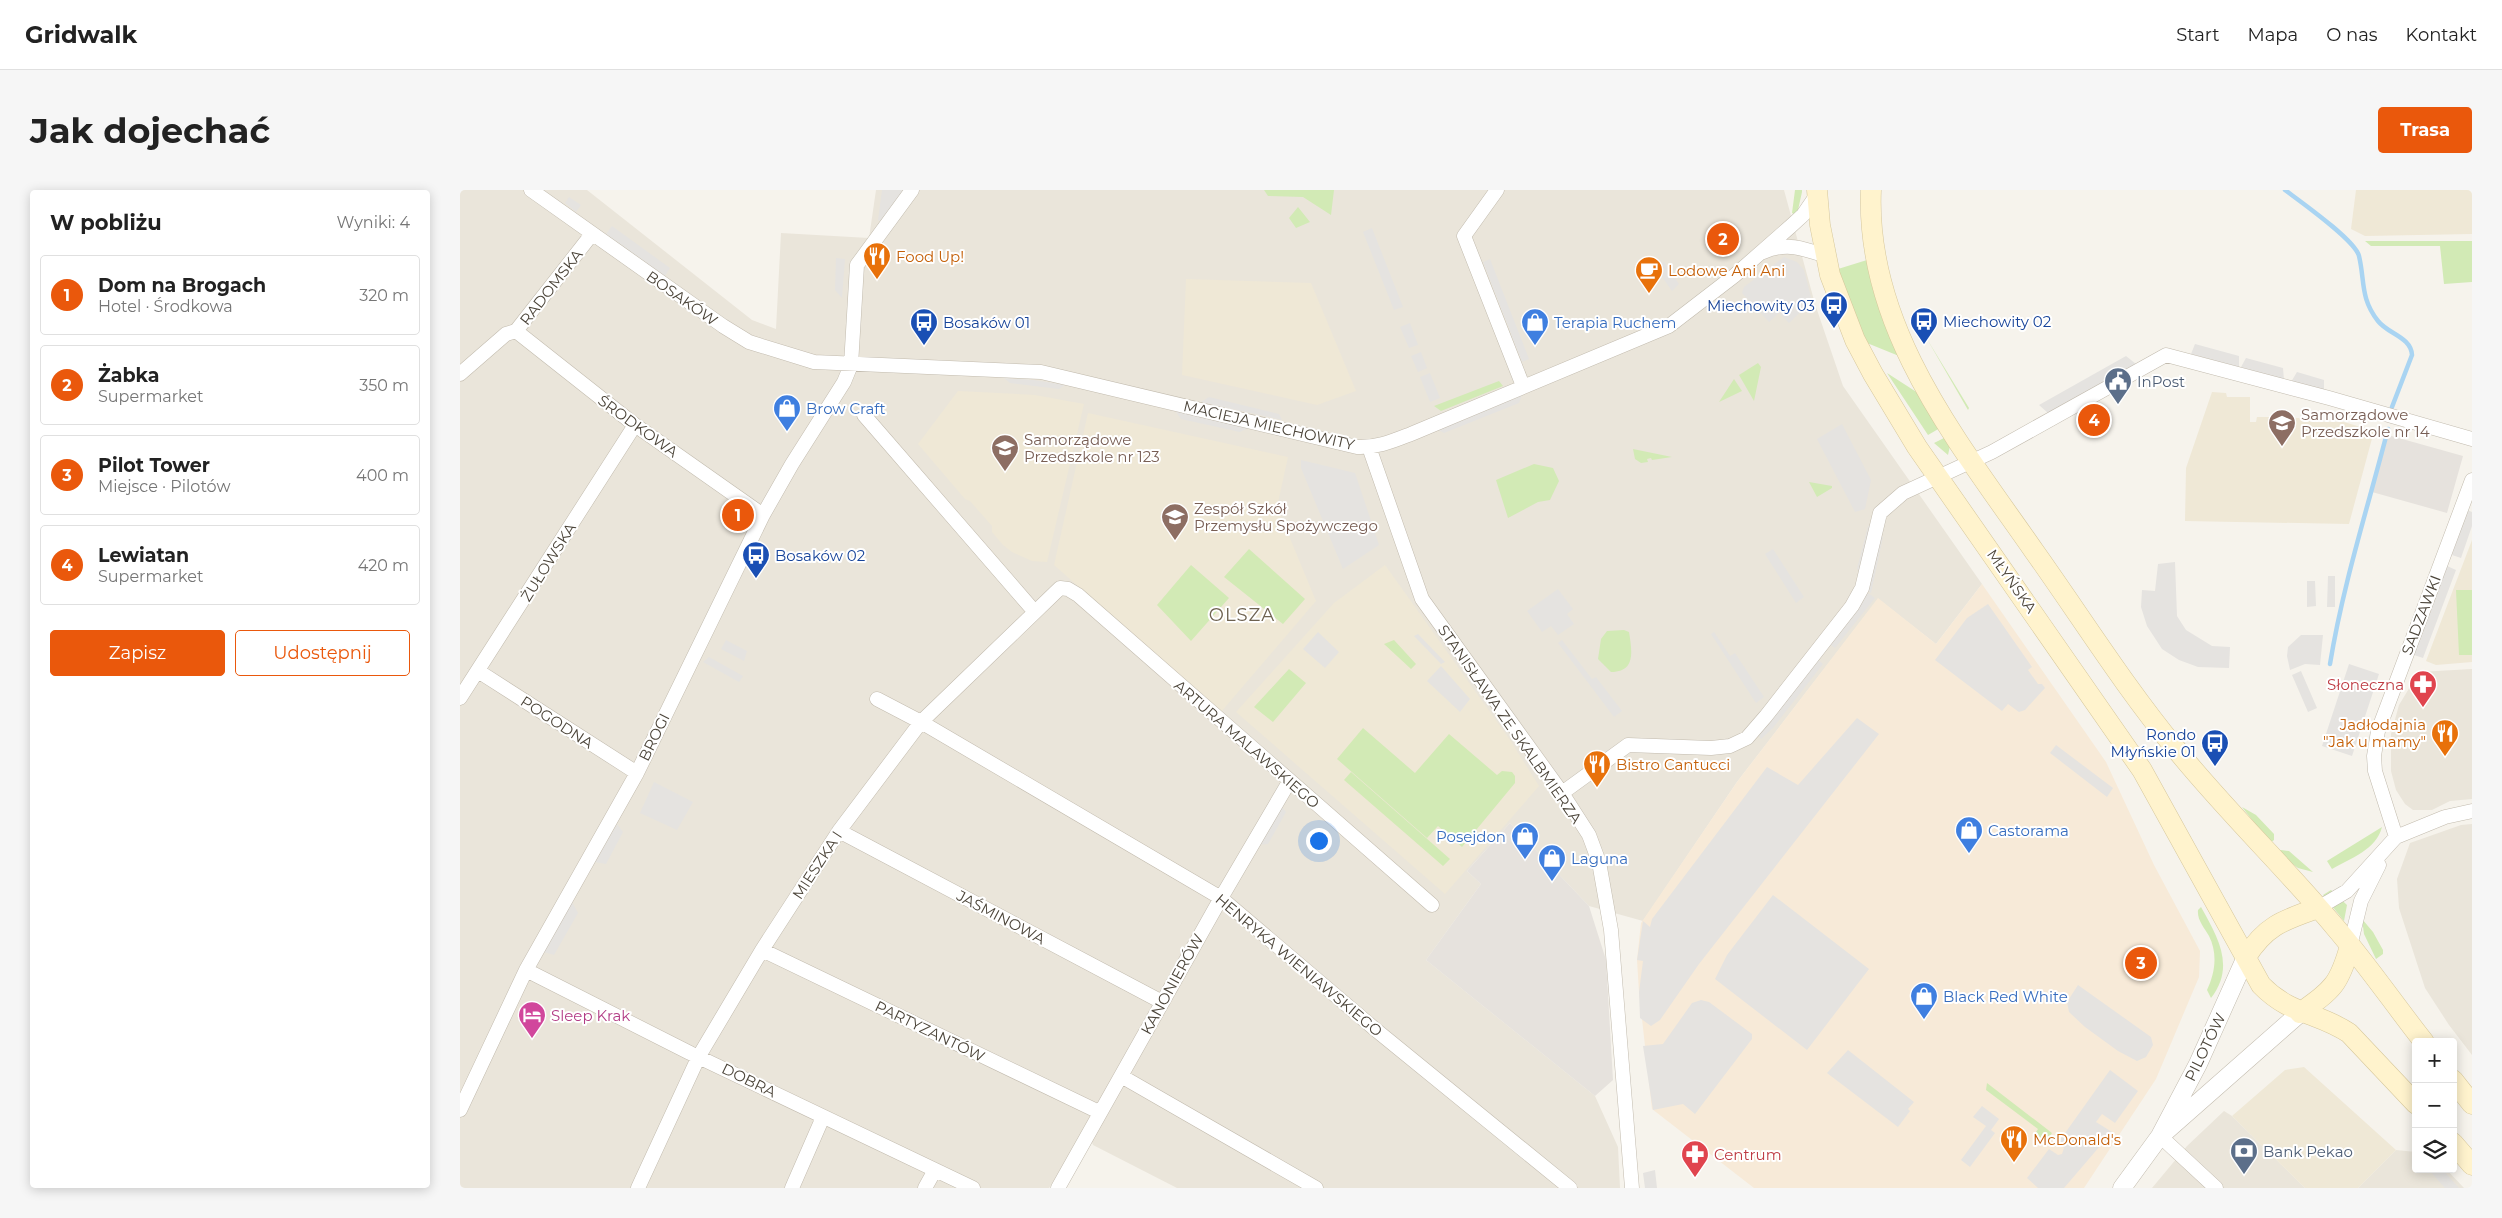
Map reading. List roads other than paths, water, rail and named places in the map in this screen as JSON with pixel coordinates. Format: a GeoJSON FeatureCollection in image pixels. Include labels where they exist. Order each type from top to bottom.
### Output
{"type":"FeatureCollection","features":[{"type":"Feature","properties":{"kind":"main road"},"geometry":{"type":"LineString","coordinates":[[1870,190],[1871,231],[1883,295],[1894,326],[1923,384],[1973,462],[2160,730],[2203,782],[2318,908],[2350,946],[2421,1038]]}},
{"type":"Feature","properties":{"kind":"main road","name":"MŁYŃSKA"},"geometry":{"type":"LineString","coordinates":[[1818,191],[1830,275],[1855,340],[1888,400],[1938,476],[2142,770],[2246,957]]}},
{"type":"Feature","properties":{"kind":"main road"},"geometry":{"type":"LineString","coordinates":[[2318,908],[2274,926],[2257,940],[2246,957],[2261,985],[2269,992],[2283,1004],[2300,1013],[2336,1025],[2349,1033],[2412,1100]]}},
{"type":"Feature","properties":{"kind":"main road"},"geometry":{"type":"LineString","coordinates":[[2300,1013],[2335,985],[2342,973],[2350,946]]}},
{"type":"Feature","properties":{"kind":"main road"},"geometry":{"type":"LineString","coordinates":[[2455,1083],[2472,1104]]}},
{"type":"Feature","properties":{"kind":"main road"},"geometry":{"type":"LineString","coordinates":[[2457,1148],[2472,1165]]}},
{"type":"Feature","properties":{"kind":"street","name":"BOSAKÓW"},"geometry":{"type":"LineString","coordinates":[[531,190],[749,342],[814,362],[851,365]]}},
{"type":"Feature","properties":{"kind":"street"},"geometry":{"type":"LineString","coordinates":[[851,365],[858,265],[912,190]]}},
{"type":"Feature","properties":{"kind":"street"},"geometry":{"type":"LineString","coordinates":[[1497,190],[1464,236],[1523,386]]}},
{"type":"Feature","properties":{"kind":"street","name":"MACIEJA MIECHOWITY"},"geometry":{"type":"LineString","coordinates":[[851,365],[1041,372],[1357,447],[1382,445],[1523,386],[1622,348],[1669,326],[1760,253],[1803,215],[1818,191]]}},
{"type":"Feature","properties":{"kind":"street","name":"RADOMSKA"},"geometry":{"type":"LineString","coordinates":[[460,374],[506,334],[516,331],[592,234]]}},
{"type":"Feature","properties":{"kind":"street","name":"MACIEJA MIECHOWITY"},"geometry":{"type":"LineString","coordinates":[[1760,253],[1777,247],[1792,245],[1826,256]]}},
{"type":"Feature","properties":{"kind":"street","name":"ŚRODKOWA"},"geometry":{"type":"LineString","coordinates":[[516,331],[635,425],[764,515]]}},
{"type":"Feature","properties":{"kind":"street"},"geometry":{"type":"LineString","coordinates":[[1562,793],[1628,745],[1711,748],[1730,746],[1747,738],[1852,606],[1862,588],[1880,513],[1903,493],[1973,462],[2166,355],[2329,398],[2472,439]]}},
{"type":"Feature","properties":{"kind":"street","name":"BROGI"},"geometry":{"type":"LineString","coordinates":[[460,1110],[526,970],[637,773],[764,515],[792,464],[844,382],[851,365]]}},
{"type":"Feature","properties":{"kind":"street"},"geometry":{"type":"LineString","coordinates":[[864,415],[1034,611]]}},
{"type":"Feature","properties":{"kind":"street","name":"ŻUŁOWSKA"},"geometry":{"type":"LineString","coordinates":[[460,698],[635,425]]}},
{"type":"Feature","properties":{"kind":"street","name":"STANISŁAWA ZE SKALBMIERZA"},"geometry":{"type":"LineString","coordinates":[[1368,447],[1422,599],[1562,793],[1589,835],[1604,881],[1611,930],[1632,1188]]}},
{"type":"Feature","properties":{"kind":"street","name":"SADZAWKI"},"geometry":{"type":"LineString","coordinates":[[2396,837],[2375,771],[2374,756],[2378,731],[2472,480]]}},
{"type":"Feature","properties":{"kind":"street","name":"MIESZKA I"},"geometry":{"type":"LineString","coordinates":[[638,1188],[699,1056],[762,950],[840,831],[920,722],[1060,588]]}},
{"type":"Feature","properties":{"kind":"street","name":"ARTURA MALAWSKIEGO"},"geometry":{"type":"LineString","coordinates":[[1060,588],[1078,595],[1289,782],[1432,905]]}},
{"type":"Feature","properties":{"kind":"street","name":"POGODNA"},"geometry":{"type":"LineString","coordinates":[[478,671],[637,773]]}},
{"type":"Feature","properties":{"kind":"street","name":"HENRYKA WIENIAWSKIEGO"},"geometry":{"type":"LineString","coordinates":[[877,699],[920,722],[1221,898],[1376,1030],[1570,1188]]}},
{"type":"Feature","properties":{"kind":"street","name":"KANONIERÓW"},"geometry":{"type":"LineString","coordinates":[[1058,1188],[1099,1112],[1289,782]]}},
{"type":"Feature","properties":{"kind":"street"},"geometry":{"type":"LineString","coordinates":[[2318,908],[2348,891],[2396,837],[2445,817],[2472,811]]}},
{"type":"Feature","properties":{"kind":"street","name":"JAŚMINOWA"},"geometry":{"type":"LineString","coordinates":[[840,831],[1162,1002]]}},
{"type":"Feature","properties":{"kind":"street"},"geometry":{"type":"LineString","coordinates":[[2350,946],[2358,908],[2396,837]]}},
{"type":"Feature","properties":{"kind":"street","name":"PARTYZANTÓW"},"geometry":{"type":"LineString","coordinates":[[762,950],[1099,1112]]}},
{"type":"Feature","properties":{"kind":"street","name":"PILOTÓW"},"geometry":{"type":"LineString","coordinates":[[2122,1188],[2160,1136],[2198,1064],[2246,957]]}},
{"type":"Feature","properties":{"kind":"street","name":"DOBRA"},"geometry":{"type":"LineString","coordinates":[[526,970],[823,1117],[974,1188]]}},
{"type":"Feature","properties":{"kind":"street","name":"PILOTÓW"},"geometry":{"type":"LineString","coordinates":[[2160,1136],[2300,1013]]}},
{"type":"Feature","properties":{"kind":"street"},"geometry":{"type":"LineString","coordinates":[[1121,1076],[1316,1188]]}},
{"type":"Feature","properties":{"kind":"street"},"geometry":{"type":"LineString","coordinates":[[792,1188],[823,1117]]}},
{"type":"Feature","properties":{"kind":"street"},"geometry":{"type":"LineString","coordinates":[[2160,1136],[2216,1188]]}},
{"type":"Feature","properties":{"kind":"street"},"geometry":{"type":"LineString","coordinates":[[925,1188],[935,1170]]}},
{"type":"Feature","properties":{"kind":"waterway"},"geometry":{"type":"LineString","coordinates":[[2285,190],[2338,231],[2355,249],[2359,256],[2364,289],[2372,313],[2382,325],[2408,344],[2411,349],[2412,355],[2392,407]]}},
{"type":"Feature","properties":{"kind":"waterway"},"geometry":{"type":"LineString","coordinates":[[2330,664],[2349,575],[2388,429]]}},
{"type":"Feature","properties":{"kind":"place","name":"Żabka"},"geometry":{"type":"Point","coordinates":[1723,239]}},
{"type":"Feature","properties":{"kind":"place","name":"Food Up!"},"geometry":{"type":"Point","coordinates":[877,280]}},
{"type":"Feature","properties":{"kind":"place","name":"Lodowe Ani Ani"},"geometry":{"type":"Point","coordinates":[1649,294]}},
{"type":"Feature","properties":{"kind":"place","name":"Miechowity 03"},"geometry":{"type":"Point","coordinates":[1834,329]}},
{"type":"Feature","properties":{"kind":"place","name":"Miechowity 02"},"geometry":{"type":"Point","coordinates":[1924,345]}},
{"type":"Feature","properties":{"kind":"place","name":"Bosaków 01"},"geometry":{"type":"Point","coordinates":[924,346]}},
{"type":"Feature","properties":{"kind":"place","name":"Terapia Ruchem"},"geometry":{"type":"Point","coordinates":[1535,346]}},
{"type":"Feature","properties":{"kind":"place","name":"InPost"},"geometry":{"type":"Point","coordinates":[2118,405]}},
{"type":"Feature","properties":{"kind":"place","name":"Lewiatan"},"geometry":{"type":"Point","coordinates":[2094,420]}},
{"type":"Feature","properties":{"kind":"place","name":"Brow Craft"},"geometry":{"type":"Point","coordinates":[787,432]}},
{"type":"Feature","properties":{"kind":"place","name":"Samorządowe Przedszkole nr 14"},"geometry":{"type":"Point","coordinates":[2282,447]}},
{"type":"Feature","properties":{"kind":"place","name":"Samorządowe Przedszkole nr 123"},"geometry":{"type":"Point","coordinates":[1005,472]}},
{"type":"Feature","properties":{"kind":"place","name":"Dom na Brogach"},"geometry":{"type":"Point","coordinates":[738,515]}},
{"type":"Feature","properties":{"kind":"place","name":"Zespół Szkół Przemysłu Spożywczego"},"geometry":{"type":"Point","coordinates":[1175,541]}},
{"type":"Feature","properties":{"kind":"place","name":"Bosaków 02"},"geometry":{"type":"Point","coordinates":[756,579]}},
{"type":"Feature","properties":{"kind":"place","name":"Słoneczna"},"geometry":{"type":"Point","coordinates":[2423,708]}},
{"type":"Feature","properties":{"kind":"place","name":"Jadłodajnia \"Jak u mamy\""},"geometry":{"type":"Point","coordinates":[2445,757]}},
{"type":"Feature","properties":{"kind":"place","name":"Rondo Młyńskie 01"},"geometry":{"type":"Point","coordinates":[2215,767]}},
{"type":"Feature","properties":{"kind":"place","name":"Bistro Cantucci"},"geometry":{"type":"Point","coordinates":[1597,788]}},
{"type":"Feature","properties":{"kind":"place","name":"Castorama"},"geometry":{"type":"Point","coordinates":[1969,854]}},
{"type":"Feature","properties":{"kind":"place","name":"Posejdon"},"geometry":{"type":"Point","coordinates":[1525,860]}},
{"type":"Feature","properties":{"kind":"place","name":"Laguna"},"geometry":{"type":"Point","coordinates":[1552,882]}},
{"type":"Feature","properties":{"kind":"place","name":"Pilot Tower"},"geometry":{"type":"Point","coordinates":[2141,963]}},
{"type":"Feature","properties":{"kind":"place","name":"Black Red White"},"geometry":{"type":"Point","coordinates":[1924,1020]}},
{"type":"Feature","properties":{"kind":"place","name":"Sleep Krak"},"geometry":{"type":"Point","coordinates":[532,1039]}},
{"type":"Feature","properties":{"kind":"place","name":"McDonald's"},"geometry":{"type":"Point","coordinates":[2014,1163]}},
{"type":"Feature","properties":{"kind":"place","name":"Bank Pekao"},"geometry":{"type":"Point","coordinates":[2244,1175]}},
{"type":"Feature","properties":{"kind":"place","name":"Centrum"},"geometry":{"type":"Point","coordinates":[1695,1178]}},
{"type":"Feature","properties":{"kind":"district","name":"OLSZA"},"geometry":{"type":"Point","coordinates":[1242,615]}}]}
